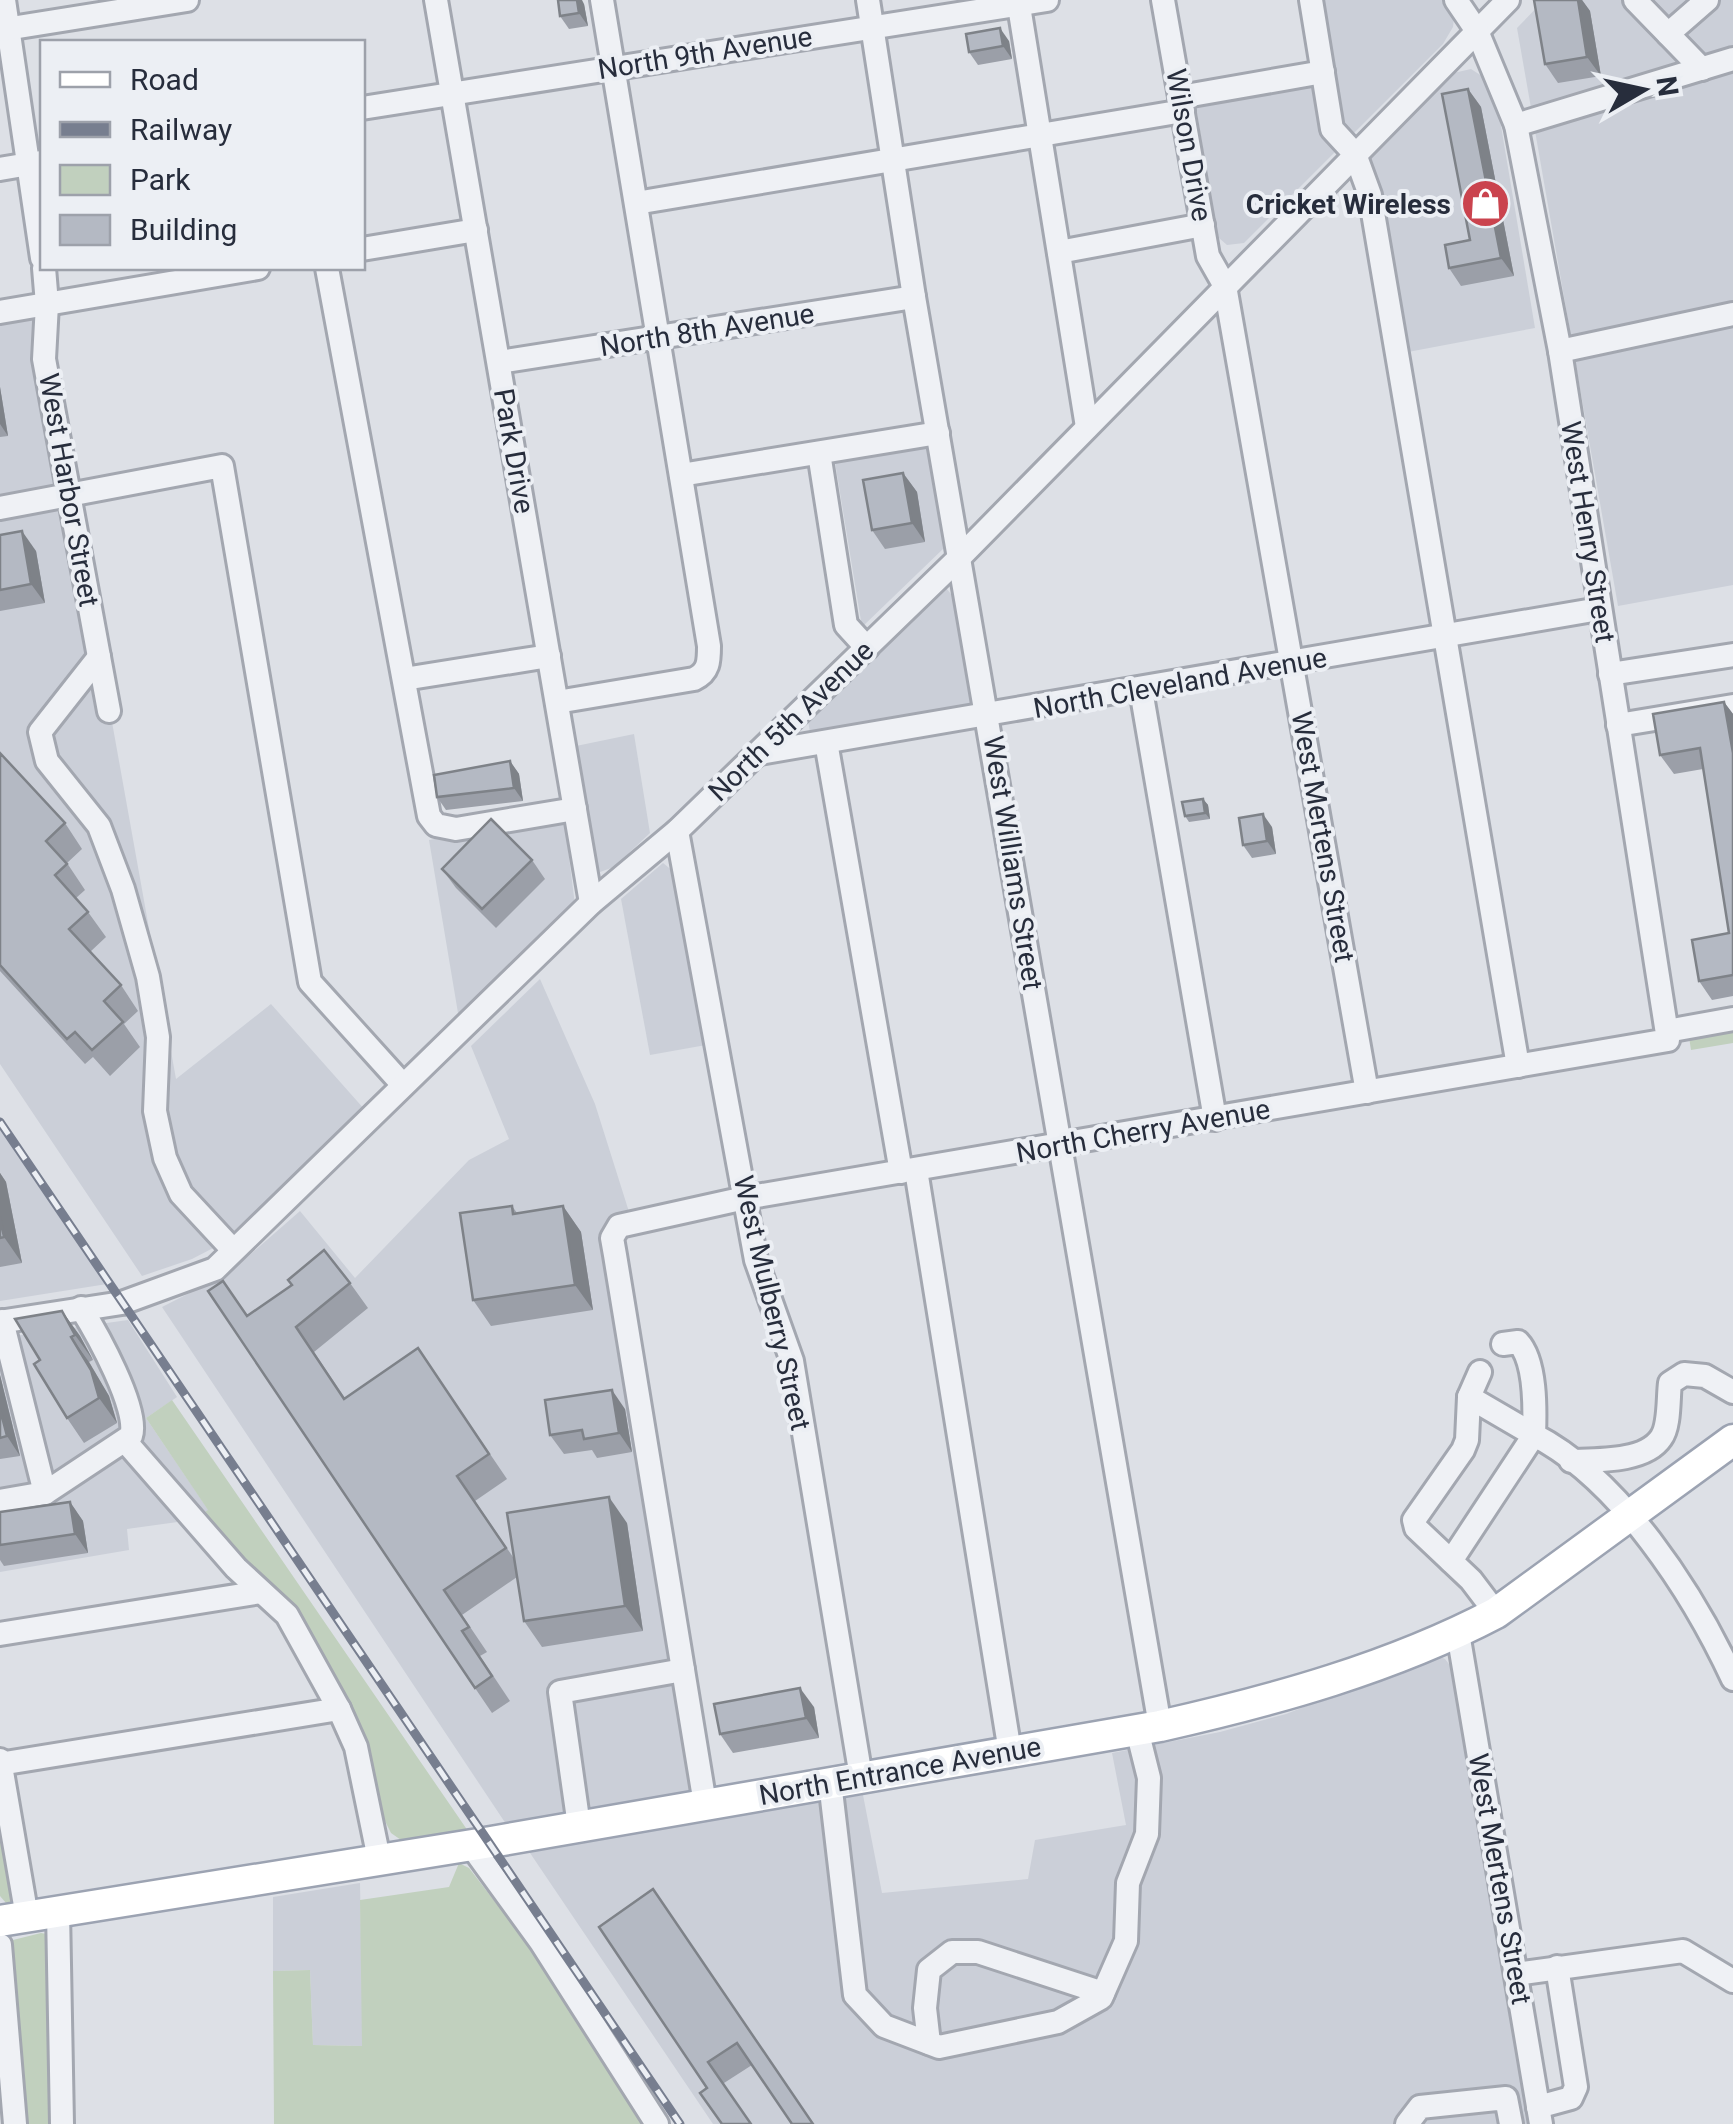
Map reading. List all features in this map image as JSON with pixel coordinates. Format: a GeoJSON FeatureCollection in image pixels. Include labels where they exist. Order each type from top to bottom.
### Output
{"type":"FeatureCollection","features":[{"type":"Feature","properties":{"kind":"main road","name":"North Entrance Avenue"},"geometry":{"type":"LineString","coordinates":[[14,1919],[1010,1752],[1250,1706],[1458,1633],[1496,1614],[1733,1440]]}},
{"type":"Feature","properties":{"kind":"street"},"geometry":{"type":"LineString","coordinates":[[4,0],[4,30],[35,163],[40,231]]}},
{"type":"Feature","properties":{"kind":"street"},"geometry":{"type":"LineString","coordinates":[[4,30],[186,0]]}},
{"type":"Feature","properties":{"kind":"street","name":"Park Drive"},"geometry":{"type":"LineString","coordinates":[[436,0],[591,902]]}},
{"type":"Feature","properties":{"kind":"street"},"geometry":{"type":"LineString","coordinates":[[557,702],[694,680],[703,675],[709,663],[710,646],[602,0]]}},
{"type":"Feature","properties":{"kind":"street","name":"West Williams Street"},"geometry":{"type":"LineString","coordinates":[[868,0],[914,297],[989,716],[1148,1728],[1147,1834],[1128,1883],[1126,1941],[1104,1992]]}},
{"type":"Feature","properties":{"kind":"street","name":"North 9th Avenue"},"geometry":{"type":"LineString","coordinates":[[365,107],[1047,0]]}},
{"type":"Feature","properties":{"kind":"street","name":"Wilson Drive"},"geometry":{"type":"LineString","coordinates":[[1164,0],[1208,256],[1225,286]]}},
{"type":"Feature","properties":{"kind":"street"},"geometry":{"type":"LineString","coordinates":[[1311,0],[1332,129],[1355,154],[1370,195],[1518,1066]]}},
{"type":"Feature","properties":{"kind":"street","name":"West Henry Street"},"geometry":{"type":"LineString","coordinates":[[1456,0],[1477,31],[1516,124],[1560,351],[1668,1036]]}},
{"type":"Feature","properties":{"kind":"street","name":"North 5th Avenue"},"geometry":{"type":"LineString","coordinates":[[1,1322],[122,1303],[215,1268],[591,902],[676,831],[960,558],[1508,0]]}},
{"type":"Feature","properties":{"kind":"street"},"geometry":{"type":"LineString","coordinates":[[1635,0],[1702,69]]}},
{"type":"Feature","properties":{"kind":"street"},"geometry":{"type":"LineString","coordinates":[[1668,34],[1707,0]]}},
{"type":"Feature","properties":{"kind":"street"},"geometry":{"type":"LineString","coordinates":[[1018,2],[1088,427]]}},
{"type":"Feature","properties":{"kind":"street"},"geometry":{"type":"LineString","coordinates":[[1516,124],[1733,59]]}},
{"type":"Feature","properties":{"kind":"street"},"geometry":{"type":"LineString","coordinates":[[636,203],[1040,135],[1323,72]]}},
{"type":"Feature","properties":{"kind":"street"},"geometry":{"type":"LineString","coordinates":[[0,169],[35,163]]}},
{"type":"Feature","properties":{"kind":"street"},"geometry":{"type":"LineString","coordinates":[[1059,252],[1203,225]]}},
{"type":"Feature","properties":{"kind":"street"},"geometry":{"type":"LineString","coordinates":[[365,249],[476,230]]}},
{"type":"Feature","properties":{"kind":"street","name":"West Harbor Street"},"geometry":{"type":"LineString","coordinates":[[44,270],[44,359],[109,711]]}},
{"type":"Feature","properties":{"kind":"street"},"geometry":{"type":"LineString","coordinates":[[0,312],[246,270]]}},
{"type":"Feature","properties":{"kind":"street"},"geometry":{"type":"LineString","coordinates":[[327,270],[429,816],[436,825],[456,829],[575,808]]}},
{"type":"Feature","properties":{"kind":"street","name":"West Mertens Street"},"geometry":{"type":"LineString","coordinates":[[1225,286],[1367,1092]]}},
{"type":"Feature","properties":{"kind":"street","name":"North 8th Avenue"},"geometry":{"type":"LineString","coordinates":[[499,362],[914,297]]}},
{"type":"Feature","properties":{"kind":"street"},"geometry":{"type":"LineString","coordinates":[[1560,351],[1733,314]]}},
{"type":"Feature","properties":{"kind":"street"},"geometry":{"type":"LineString","coordinates":[[681,475],[938,433]]}},
{"type":"Feature","properties":{"kind":"street"},"geometry":{"type":"LineString","coordinates":[[818,453],[846,624],[867,648]]}},
{"type":"Feature","properties":{"kind":"street"},"geometry":{"type":"LineString","coordinates":[[0,508],[222,466],[310,982],[403,1085]]}},
{"type":"Feature","properties":{"kind":"street","name":"North Cleveland Avenue"},"geometry":{"type":"LineString","coordinates":[[759,753],[1600,609]]}},
{"type":"Feature","properties":{"kind":"street"},"geometry":{"type":"LineString","coordinates":[[1610,674],[1733,655]]}},
{"type":"Feature","properties":{"kind":"street"},"geometry":{"type":"LineString","coordinates":[[404,679],[549,656]]}},
{"type":"Feature","properties":{"kind":"street"},"geometry":{"type":"LineString","coordinates":[[99,657],[40,732],[47,761],[99,826],[123,889],[148,976],[158,1037],[154,1111],[164,1158],[181,1194],[234,1250]]}},
{"type":"Feature","properties":{"kind":"street"},"geometry":{"type":"LineString","coordinates":[[1141,690],[1215,1119]]}},
{"type":"Feature","properties":{"kind":"street"},"geometry":{"type":"LineString","coordinates":[[1618,725],[1733,706]]}},
{"type":"Feature","properties":{"kind":"street"},"geometry":{"type":"LineString","coordinates":[[826,742],[908,1171],[1010,1752]]}},
{"type":"Feature","properties":{"kind":"street","name":"West Mulberry Street"},"geometry":{"type":"LineString","coordinates":[[676,831],[756,1260],[792,1361],[861,1777]]}},
{"type":"Feature","properties":{"kind":"street","name":"North Cherry Avenue"},"geometry":{"type":"LineString","coordinates":[[683,1670],[614,1255],[612,1238],[619,1226],[745,1198],[1518,1066],[1733,1019]]}},
{"type":"Feature","properties":{"kind":"street"},"geometry":{"type":"LineString","coordinates":[[0,1501],[44,1493],[126,1442],[134,1428],[103,1344],[81,1308]]}},
{"type":"Feature","properties":{"kind":"street"},"geometry":{"type":"LineString","coordinates":[[1,1322],[44,1493]]}},
{"type":"Feature","properties":{"kind":"street"},"geometry":{"type":"LineString","coordinates":[[1451,1561],[1534,1435],[1535,1401],[1525,1351],[1518,1342],[1503,1344]]}},
{"type":"Feature","properties":{"kind":"street"},"geometry":{"type":"LineString","coordinates":[[1480,1372],[1469,1397],[1463,1450],[1414,1520],[1416,1528],[1451,1561],[1496,1614]]}},
{"type":"Feature","properties":{"kind":"street"},"geometry":{"type":"LineString","coordinates":[[1571,1461],[1606,1460],[1649,1450],[1664,1436],[1670,1383],[1684,1374],[1705,1376],[1733,1392]]}},
{"type":"Feature","properties":{"kind":"street"},"geometry":{"type":"LineString","coordinates":[[1469,1397],[1553,1445],[1632,1514],[1714,1638],[1733,1679]]}},
{"type":"Feature","properties":{"kind":"street"},"geometry":{"type":"LineString","coordinates":[[126,1442],[226,1557],[287,1615],[356,1747],[379,1860]]}},
{"type":"Feature","properties":{"kind":"street"},"geometry":{"type":"LineString","coordinates":[[0,1634],[261,1592]]}},
{"type":"Feature","properties":{"kind":"street","name":"West Mertens Street"},"geometry":{"type":"LineString","coordinates":[[1458,1633],[1540,2116]]}},
{"type":"Feature","properties":{"kind":"street"},"geometry":{"type":"LineString","coordinates":[[579,1826],[560,1692],[683,1670],[705,1804]]}},
{"type":"Feature","properties":{"kind":"street"},"geometry":{"type":"LineString","coordinates":[[14,1919],[0,1763],[339,1709]]}},
{"type":"Feature","properties":{"kind":"street"},"geometry":{"type":"LineString","coordinates":[[830,1782],[855,1995],[884,2026],[939,2047],[1058,2022],[1102,1998],[1104,1992],[978,1952],[952,1952],[929,1970],[925,2008],[929,2043]]}},
{"type":"Feature","properties":{"kind":"street"},"geometry":{"type":"LineString","coordinates":[[470,1844],[540,1942],[657,2124]]}},
{"type":"Feature","properties":{"kind":"street"},"geometry":{"type":"LineString","coordinates":[[58,1911],[62,2124]]}},
{"type":"Feature","properties":{"kind":"street"},"geometry":{"type":"LineString","coordinates":[[0,1945],[15,2124]]}},
{"type":"Feature","properties":{"kind":"street"},"geometry":{"type":"LineString","coordinates":[[1516,1974],[1666,1950],[1683,1951],[1733,1981]]}},
{"type":"Feature","properties":{"kind":"street"},"geometry":{"type":"LineString","coordinates":[[1540,2116],[1572,2098],[1576,2087],[1558,1968]]}},
{"type":"Feature","properties":{"kind":"street"},"geometry":{"type":"LineString","coordinates":[[1407,2124],[1420,2107],[1506,2098],[1511,2124]]}},
{"type":"Feature","properties":{"kind":"shaded area"},"geometry":{"type":"Polygon","coordinates":[[[1305,0],[1448,0],[1453,27],[1443,44],[1244,243],[1227,245],[1216,228],[1193,89],[1315,67],[1305,0]]]}},
{"type":"Feature","properties":{"kind":"shaded area"},"geometry":{"type":"Polygon","coordinates":[[[1544,0],[1733,0],[1733,585],[1618,606],[1517,28],[1544,0]]]}},
{"type":"Feature","properties":{"kind":"shaded area"},"geometry":{"type":"Polygon","coordinates":[[[1471,69],[1488,80],[1498,108],[1535,328],[1392,355],[1356,172],[1449,74],[1471,69]]]}},
{"type":"Feature","properties":{"kind":"shaded area"},"geometry":{"type":"Polygon","coordinates":[[[37,317],[36,369],[101,720],[112,722],[176,1079],[271,1004],[365,1110],[219,1245],[142,1276],[0,1064],[0,318],[37,317]]]}},
{"type":"Feature","properties":{"kind":"shaded area"},"geometry":{"type":"Polygon","coordinates":[[[929,441],[945,547],[862,627],[834,456],[929,441]]]}},
{"type":"Feature","properties":{"kind":"shaded area"},"geometry":{"type":"Polygon","coordinates":[[[946,588],[955,599],[971,706],[810,732],[811,715],[946,588]]]}},
{"type":"Feature","properties":{"kind":"shaded area"},"geometry":{"type":"Polygon","coordinates":[[[634,734],[650,833],[614,867],[600,872],[576,746],[634,734]]]}},
{"type":"Feature","properties":{"kind":"shaded area"},"geometry":{"type":"Polygon","coordinates":[[[564,817],[575,905],[459,1019],[429,840],[564,817]]]}},
{"type":"Feature","properties":{"kind":"shaded area"},"geometry":{"type":"Polygon","coordinates":[[[663,863],[674,872],[706,1045],[650,1055],[621,899],[663,863]]]}},
{"type":"Feature","properties":{"kind":"shaded area"},"geometry":{"type":"Polygon","coordinates":[[[540,979],[595,1104],[630,1215],[617,1220],[700,1790],[506,1824],[162,1307],[229,1273],[300,1211],[355,1278],[469,1160],[509,1139],[471,1046],[540,979]]]}},
{"type":"Feature","properties":{"kind":"shaded area"},"geometry":{"type":"Polygon","coordinates":[[[0,1129],[107,1284],[0,1301],[0,1129]]]}},
{"type":"Feature","properties":{"kind":"shaded area"},"geometry":{"type":"Polygon","coordinates":[[[128,1320],[177,1397],[146,1418],[209,1511],[192,1520],[127,1529],[129,1550],[0,1572],[0,1338],[128,1320]]]}},
{"type":"Feature","properties":{"kind":"shaded area"},"geometry":{"type":"Polygon","coordinates":[[[1437,1655],[1456,1673],[1529,2124],[713,2124],[528,1850],[863,1795],[882,1893],[1028,1879],[1035,1840],[1126,1825],[1112,1753],[1220,1732],[1286,1714],[1437,1655]]]}},
{"type":"Feature","properties":{"kind":"shaded area"},"geometry":{"type":"Polygon","coordinates":[[[360,1883],[363,2046],[313,2045],[310,1970],[273,1971],[273,1897],[360,1883]]]}},
{"type":"Feature","properties":{"kind":"green space"},"geometry":{"type":"Polygon","coordinates":[[[1733,1030],[1733,1043],[1691,1050],[1689,1037],[1733,1030]]]}},
{"type":"Feature","properties":{"kind":"green space"},"geometry":{"type":"Polygon","coordinates":[[[172,1400],[468,1831],[401,1840],[391,1833],[269,1589],[202,1514],[208,1510],[146,1418],[172,1400]]]}},
{"type":"Feature","properties":{"kind":"green space"},"geometry":{"type":"Polygon","coordinates":[[[0,1782],[16,1900],[6,1903],[0,1896],[0,1782]]]}},
{"type":"Feature","properties":{"kind":"green space"},"geometry":{"type":"Polygon","coordinates":[[[459,1863],[469,1868],[552,1976],[649,2124],[274,2124],[273,1971],[310,1970],[313,2045],[362,2046],[360,1900],[449,1887],[459,1863]]]}},
{"type":"Feature","properties":{"kind":"green space"},"geometry":{"type":"Polygon","coordinates":[[[47,1934],[54,1944],[58,2124],[22,2124],[9,1941],[47,1934]]]}},
{"type":"Feature","properties":{"kind":"building"},"geometry":{"type":"Polygon","coordinates":[[[558,0],[577,0],[579,13],[560,16],[558,0]]]}},
{"type":"Feature","properties":{"kind":"building"},"geometry":{"type":"Polygon","coordinates":[[[1534,0],[1578,0],[1587,57],[1545,64],[1534,0]]]}},
{"type":"Feature","properties":{"kind":"building"},"geometry":{"type":"Polygon","coordinates":[[[1000,28],[1003,46],[969,52],[966,34],[1000,28]]]}},
{"type":"Feature","properties":{"kind":"building"},"geometry":{"type":"Polygon","coordinates":[[[1468,89],[1501,258],[1449,268],[1445,245],[1470,240],[1442,94],[1468,89]]]}},
{"type":"Feature","properties":{"kind":"building"},"geometry":{"type":"Polygon","coordinates":[[[903,473],[912,523],[872,530],[863,480],[903,473]]]}},
{"type":"Feature","properties":{"kind":"building"},"geometry":{"type":"Polygon","coordinates":[[[22,531],[31,584],[0,590],[0,535],[22,531]]]}},
{"type":"Feature","properties":{"kind":"building"},"geometry":{"type":"Polygon","coordinates":[[[1724,702],[1733,753],[1733,975],[1699,981],[1692,940],[1729,933],[1700,748],[1660,755],[1653,714],[1724,702]]]}},
{"type":"Feature","properties":{"kind":"building"},"geometry":{"type":"Polygon","coordinates":[[[0,753],[65,823],[46,841],[67,864],[55,875],[88,912],[69,929],[121,985],[104,1001],[123,1022],[92,1050],[75,1032],[67,1039],[0,965],[0,753]]]}},
{"type":"Feature","properties":{"kind":"building"},"geometry":{"type":"Polygon","coordinates":[[[510,761],[514,788],[437,797],[434,775],[510,761]]]}},
{"type":"Feature","properties":{"kind":"building"},"geometry":{"type":"Polygon","coordinates":[[[1203,799],[1205,813],[1185,816],[1182,802],[1203,799]]]}},
{"type":"Feature","properties":{"kind":"building"},"geometry":{"type":"Polygon","coordinates":[[[1263,814],[1267,841],[1243,845],[1239,818],[1263,814]]]}},
{"type":"Feature","properties":{"kind":"building"},"geometry":{"type":"Polygon","coordinates":[[[491,819],[532,860],[482,909],[442,869],[491,819]]]}},
{"type":"Feature","properties":{"kind":"building"},"geometry":{"type":"Polygon","coordinates":[[[512,1206],[513,1214],[563,1206],[575,1285],[473,1300],[460,1213],[512,1206]]]}},
{"type":"Feature","properties":{"kind":"building"},"geometry":{"type":"Polygon","coordinates":[[[324,1250],[350,1283],[296,1327],[344,1399],[418,1348],[489,1454],[457,1476],[506,1548],[444,1590],[469,1627],[462,1631],[492,1676],[475,1688],[208,1291],[223,1281],[247,1316],[292,1285],[288,1280],[324,1250]]]}},
{"type":"Feature","properties":{"kind":"building"},"geometry":{"type":"Polygon","coordinates":[[[62,1311],[75,1335],[71,1337],[91,1370],[99,1398],[67,1418],[34,1364],[40,1360],[15,1319],[62,1311]]]}},
{"type":"Feature","properties":{"kind":"building"},"geometry":{"type":"Polygon","coordinates":[[[612,1390],[619,1433],[584,1439],[582,1430],[550,1435],[545,1400],[612,1390]]]}},
{"type":"Feature","properties":{"kind":"building"},"geometry":{"type":"Polygon","coordinates":[[[0,1409],[7,1436],[0,1438],[0,1409]]]}},
{"type":"Feature","properties":{"kind":"building"},"geometry":{"type":"Polygon","coordinates":[[[609,1497],[625,1606],[524,1621],[507,1513],[609,1497]]]}},
{"type":"Feature","properties":{"kind":"building"},"geometry":{"type":"Polygon","coordinates":[[[70,1502],[75,1534],[0,1545],[0,1512],[70,1502]]]}},
{"type":"Feature","properties":{"kind":"building"},"geometry":{"type":"Polygon","coordinates":[[[800,1688],[806,1718],[720,1734],[714,1704],[800,1688]]]}},
{"type":"Feature","properties":{"kind":"building"},"geometry":{"type":"Polygon","coordinates":[[[653,1889],[813,2124],[792,2124],[737,2043],[708,2062],[751,2124],[722,2124],[700,2093],[707,2088],[599,1927],[653,1889]]]}},
{"type":"Feature","properties":{"kind":"railway"},"geometry":{"type":"LineString","coordinates":[[0,1122],[680,2124]]}},
{"type":"Feature","properties":{"kind":"place","name":"Cricket Wireless"},"geometry":{"type":"Point","coordinates":[1486,204]}}]}
